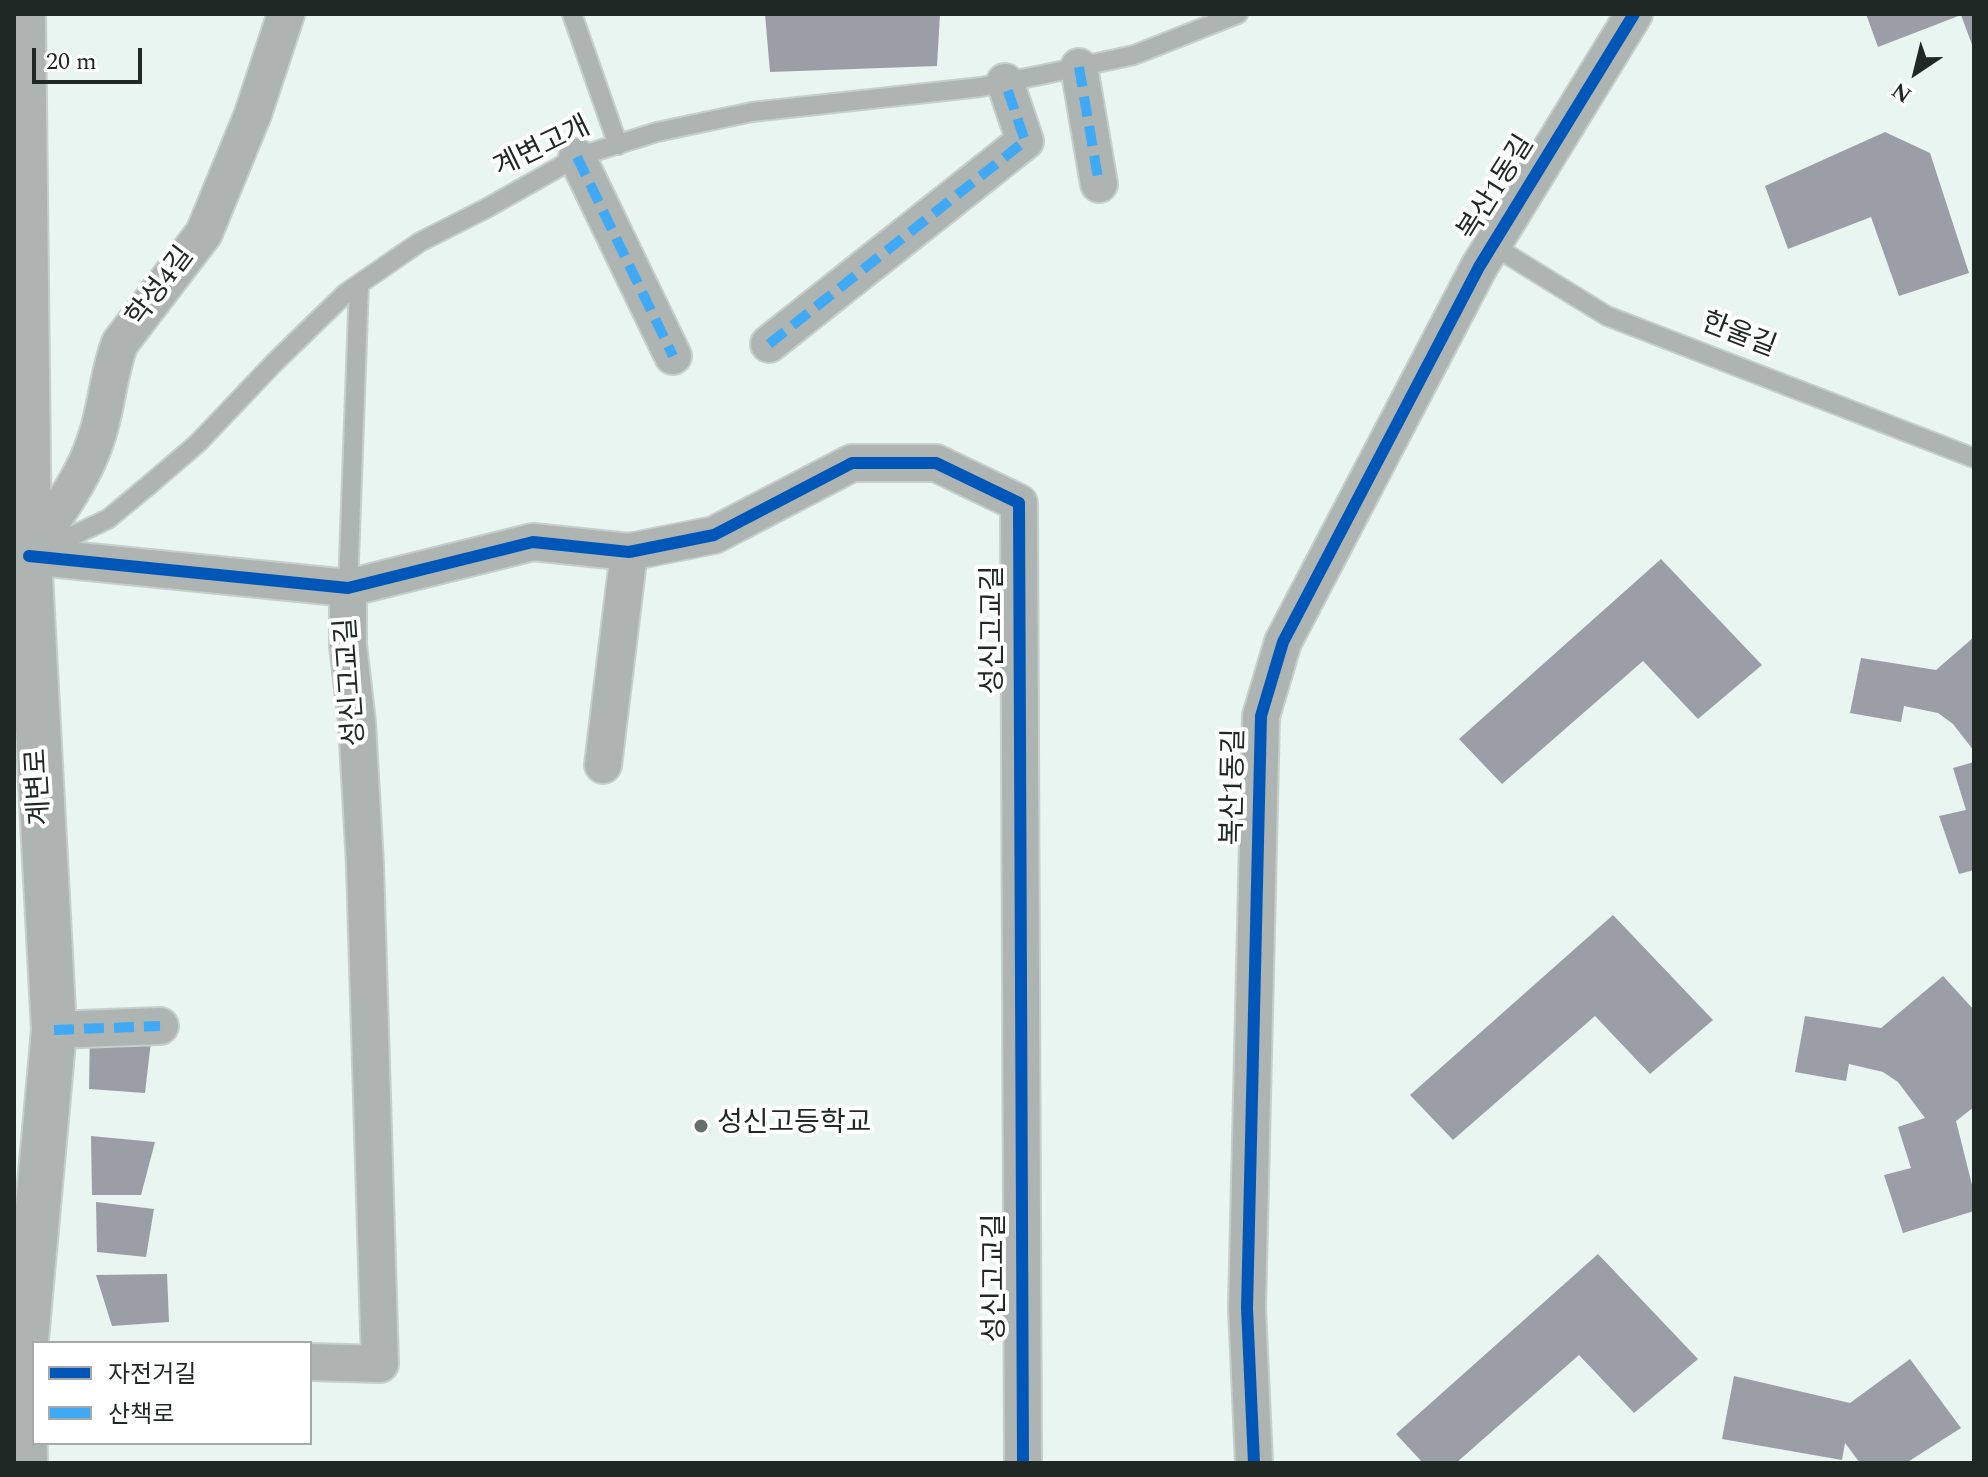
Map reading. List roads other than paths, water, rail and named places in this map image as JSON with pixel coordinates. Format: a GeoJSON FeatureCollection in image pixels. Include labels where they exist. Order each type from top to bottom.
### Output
{"type":"FeatureCollection","features":[{"type":"Feature","properties":{"kind":"street","name":"계변로"},"geometry":{"type":"LineString","coordinates":[[23,14],[21,555],[54,1030],[24,1371],[25,1463]]}},
{"type":"Feature","properties":{"kind":"street","name":"학성4길"},"geometry":{"type":"LineString","coordinates":[[21,555],[81,474],[96,441],[112,364],[120,343],[204,233],[253,114],[286,14]]}},
{"type":"Feature","properties":{"kind":"street","name":"복산1동길"},"geometry":{"type":"LineString","coordinates":[[1254,1463],[1247,1308],[1261,716],[1283,642],[1492,245],[1634,14]]}},
{"type":"Feature","properties":{"kind":"street"},"geometry":{"type":"LineString","coordinates":[[1079,67],[1099,184]]}},
{"type":"Feature","properties":{"kind":"street"},"geometry":{"type":"LineString","coordinates":[[769,344],[1025,141],[1005,82]]}},
{"type":"Feature","properties":{"kind":"street"},"geometry":{"type":"LineString","coordinates":[[577,157],[673,356]]}},
{"type":"Feature","properties":{"kind":"street","name":"성신고교길"},"geometry":{"type":"LineString","coordinates":[[312,1362],[380,1364],[365,865],[357,723],[348,645],[348,588],[533,542],[629,552],[714,535],[852,463],[936,463],[1019,503],[1023,1463]]}},
{"type":"Feature","properties":{"kind":"street"},"geometry":{"type":"LineString","coordinates":[[603,765],[629,552]]}},
{"type":"Feature","properties":{"kind":"street"},"geometry":{"type":"LineString","coordinates":[[21,555],[348,588]]}},
{"type":"Feature","properties":{"kind":"street"},"geometry":{"type":"LineString","coordinates":[[54,1030],[160,1026]]}},
{"type":"Feature","properties":{"kind":"lane"},"geometry":{"type":"LineString","coordinates":[[572,14],[618,145]]}},
{"type":"Feature","properties":{"kind":"lane","name":"계변고개"},"geometry":{"type":"LineString","coordinates":[[21,555],[108,519],[198,443],[346,293],[420,242],[577,157],[657,132],[752,112],[1005,82],[1079,67],[1134,55],[1238,14]]}},
{"type":"Feature","properties":{"kind":"lane","name":"한울길"},"geometry":{"type":"LineString","coordinates":[[1492,245],[1607,316],[1974,458]]}},
{"type":"Feature","properties":{"kind":"lane"},"geometry":{"type":"LineString","coordinates":[[348,588],[359,284]]}},
{"type":"Feature","properties":{"kind":"place","name":"성신고등학교"},"geometry":{"type":"Point","coordinates":[701,1126]}}]}
